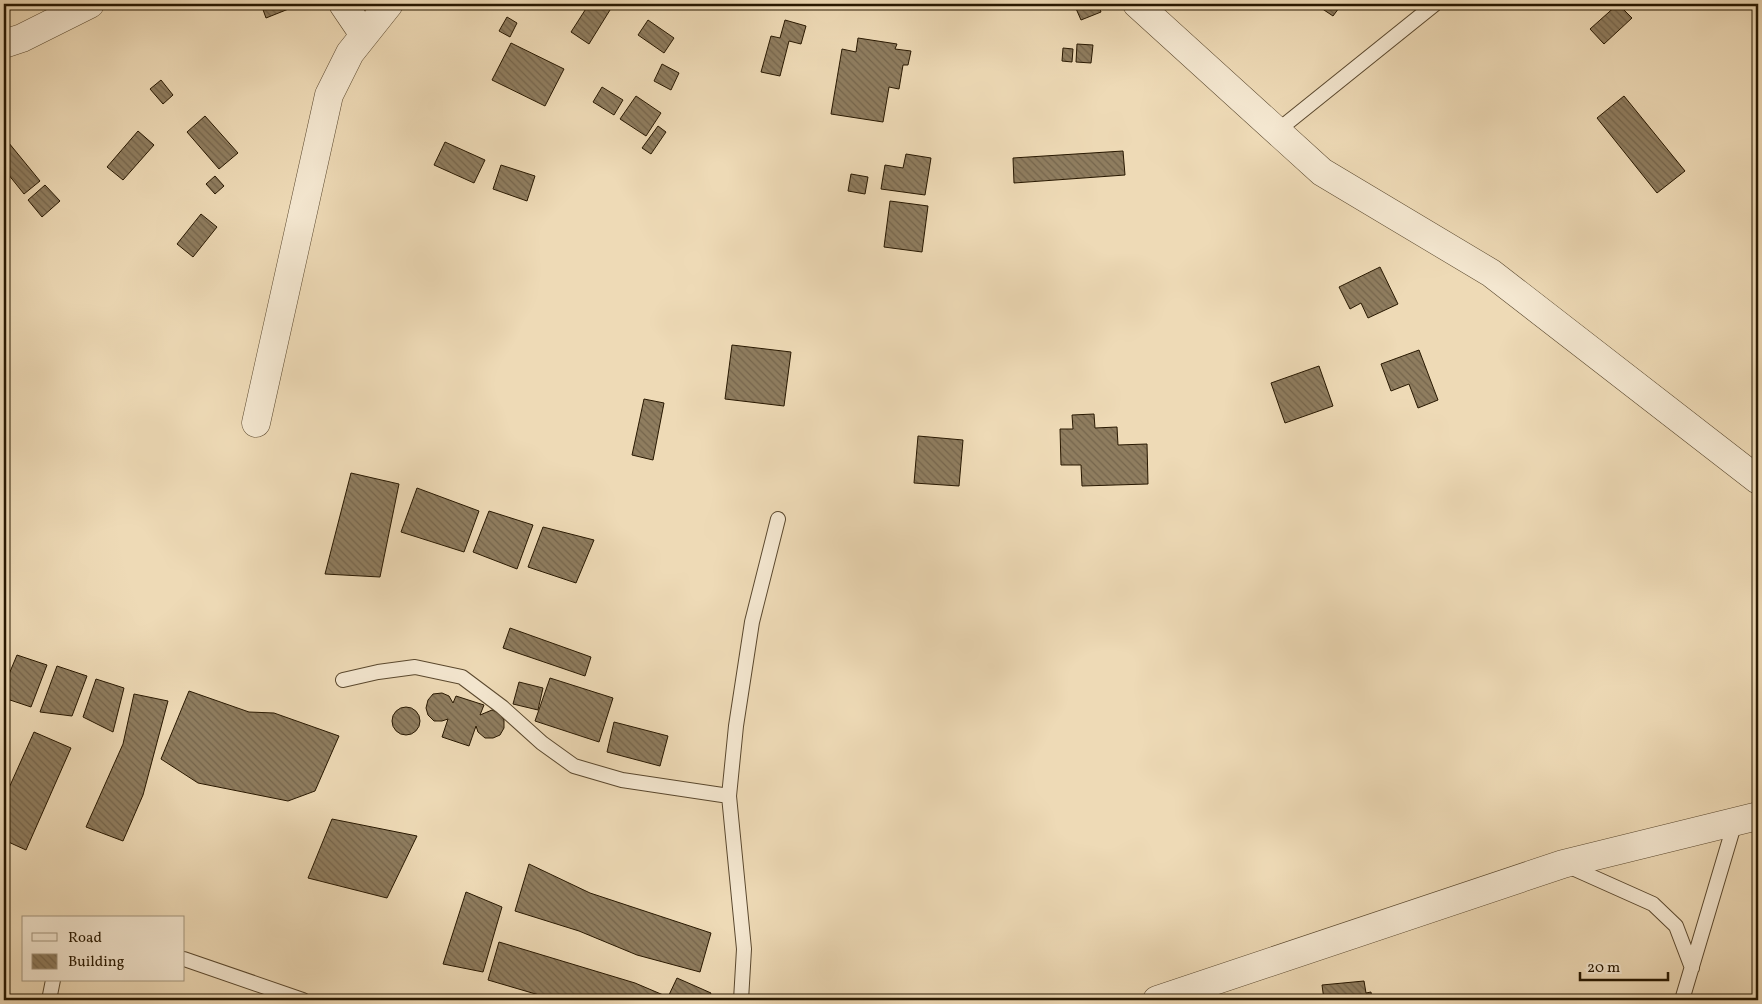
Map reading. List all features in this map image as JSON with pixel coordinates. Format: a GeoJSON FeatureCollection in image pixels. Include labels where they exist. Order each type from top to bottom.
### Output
{"type":"FeatureCollection","features":[{"type":"Feature","properties":{"kind":"street"},"geometry":{"type":"LineString","coordinates":[[4,44],[22,38],[90,4]]}},
{"type":"Feature","properties":{"kind":"street"},"geometry":{"type":"LineString","coordinates":[[343,4],[364,35]]}},
{"type":"Feature","properties":{"kind":"street"},"geometry":{"type":"LineString","coordinates":[[256,423],[329,94],[350,53],[389,4]]}},
{"type":"Feature","properties":{"kind":"street"},"geometry":{"type":"LineString","coordinates":[[1137,4],[1322,172],[1491,272],[1758,480]]}},
{"type":"Feature","properties":{"kind":"street"},"geometry":{"type":"LineString","coordinates":[[1157,1000],[1563,864],[1747,819]]}},
{"type":"Feature","properties":{"kind":"lane"},"geometry":{"type":"LineString","coordinates":[[1277,131],[1435,4]]}},
{"type":"Feature","properties":{"kind":"lane"},"geometry":{"type":"LineString","coordinates":[[741,1000],[744,949],[729,796],[736,726],[752,622],[778,519]]}},
{"type":"Feature","properties":{"kind":"lane"},"geometry":{"type":"LineString","coordinates":[[343,680],[378,672],[415,667],[462,677],[502,707],[542,743],[574,766],[622,780],[729,796]]}},
{"type":"Feature","properties":{"kind":"lane"},"geometry":{"type":"LineString","coordinates":[[1682,1000],[1747,819]]}},
{"type":"Feature","properties":{"kind":"lane"},"geometry":{"type":"LineString","coordinates":[[1563,864],[1653,904],[1676,926],[1692,968]]}},
{"type":"Feature","properties":{"kind":"lane"},"geometry":{"type":"LineString","coordinates":[[185,958],[303,1000]]}},
{"type":"Feature","properties":{"kind":"lane"},"geometry":{"type":"LineString","coordinates":[[49,1000],[53,982]]}},
{"type":"Feature","properties":{"kind":"building"},"geometry":{"type":"Polygon","coordinates":[[[261,4],[301,4],[266,18],[261,4]]]}},
{"type":"Feature","properties":{"kind":"building"},"geometry":{"type":"Polygon","coordinates":[[[589,4],[601,4],[610,10],[589,44],[571,32],[589,4]]]}},
{"type":"Feature","properties":{"kind":"building"},"geometry":{"type":"Polygon","coordinates":[[[1074,4],[1098,4],[1101,12],[1081,20],[1074,4]]]}},
{"type":"Feature","properties":{"kind":"building"},"geometry":{"type":"Polygon","coordinates":[[[1315,4],[1342,4],[1333,16],[1315,4]]]}},
{"type":"Feature","properties":{"kind":"building"},"geometry":{"type":"Polygon","coordinates":[[[1618,4],[1632,18],[1604,44],[1590,29],[1618,4]]]}},
{"type":"Feature","properties":{"kind":"building"},"geometry":{"type":"Polygon","coordinates":[[[507,17],[517,23],[510,37],[499,31],[507,17]]]}},
{"type":"Feature","properties":{"kind":"building"},"geometry":{"type":"Polygon","coordinates":[[[648,20],[674,38],[664,53],[638,35],[648,20]]]}},
{"type":"Feature","properties":{"kind":"building"},"geometry":{"type":"Polygon","coordinates":[[[785,20],[806,26],[801,44],[789,41],[780,76],[761,72],[771,36],[780,38],[785,20]]]}},
{"type":"Feature","properties":{"kind":"building"},"geometry":{"type":"Polygon","coordinates":[[[858,38],[897,44],[895,49],[911,51],[908,65],[903,65],[899,89],[889,87],[883,122],[831,114],[842,49],[856,52],[858,38]]]}},
{"type":"Feature","properties":{"kind":"building"},"geometry":{"type":"Polygon","coordinates":[[[511,43],[564,69],[545,106],[492,80],[511,43]]]}},
{"type":"Feature","properties":{"kind":"building"},"geometry":{"type":"Polygon","coordinates":[[[1077,44],[1093,45],[1091,63],[1076,62],[1077,44]]]}},
{"type":"Feature","properties":{"kind":"building"},"geometry":{"type":"Polygon","coordinates":[[[1063,48],[1073,49],[1072,62],[1062,61],[1063,48]]]}},
{"type":"Feature","properties":{"kind":"building"},"geometry":{"type":"Polygon","coordinates":[[[662,64],[679,73],[671,90],[654,81],[662,64]]]}},
{"type":"Feature","properties":{"kind":"building"},"geometry":{"type":"Polygon","coordinates":[[[161,80],[173,95],[163,104],[150,89],[161,80]]]}},
{"type":"Feature","properties":{"kind":"building"},"geometry":{"type":"Polygon","coordinates":[[[602,87],[623,100],[614,115],[593,102],[602,87]]]}},
{"type":"Feature","properties":{"kind":"building"},"geometry":{"type":"Polygon","coordinates":[[[636,96],[661,113],[646,136],[620,119],[636,96]]]}},
{"type":"Feature","properties":{"kind":"building"},"geometry":{"type":"Polygon","coordinates":[[[1624,96],[1685,171],[1657,193],[1597,118],[1624,96]]]}},
{"type":"Feature","properties":{"kind":"building"},"geometry":{"type":"Polygon","coordinates":[[[205,116],[238,153],[219,169],[187,132],[205,116]]]}},
{"type":"Feature","properties":{"kind":"building"},"geometry":{"type":"Polygon","coordinates":[[[658,126],[666,132],[651,154],[642,148],[658,126]]]}},
{"type":"Feature","properties":{"kind":"building"},"geometry":{"type":"Polygon","coordinates":[[[138,131],[154,145],[123,180],[107,167],[138,131]]]}},
{"type":"Feature","properties":{"kind":"building"},"geometry":{"type":"Polygon","coordinates":[[[4,137],[40,181],[24,194],[4,169],[4,137]]]}},
{"type":"Feature","properties":{"kind":"building"},"geometry":{"type":"Polygon","coordinates":[[[445,142],[485,160],[474,183],[434,165],[445,142]]]}},
{"type":"Feature","properties":{"kind":"building"},"geometry":{"type":"Polygon","coordinates":[[[1123,151],[1125,175],[1014,183],[1013,158],[1123,151]]]}},
{"type":"Feature","properties":{"kind":"building"},"geometry":{"type":"Polygon","coordinates":[[[906,154],[931,158],[925,195],[881,189],[885,165],[903,168],[906,154]]]}},
{"type":"Feature","properties":{"kind":"building"},"geometry":{"type":"Polygon","coordinates":[[[501,165],[535,176],[527,201],[493,189],[501,165]]]}},
{"type":"Feature","properties":{"kind":"building"},"geometry":{"type":"Polygon","coordinates":[[[851,174],[868,177],[865,194],[848,191],[851,174]]]}},
{"type":"Feature","properties":{"kind":"building"},"geometry":{"type":"Polygon","coordinates":[[[215,176],[224,186],[215,194],[206,184],[215,176]]]}},
{"type":"Feature","properties":{"kind":"building"},"geometry":{"type":"Polygon","coordinates":[[[45,185],[60,201],[42,217],[28,200],[45,185]]]}},
{"type":"Feature","properties":{"kind":"building"},"geometry":{"type":"Polygon","coordinates":[[[890,201],[928,206],[922,252],[884,247],[890,201]]]}},
{"type":"Feature","properties":{"kind":"building"},"geometry":{"type":"Polygon","coordinates":[[[201,214],[217,227],[193,257],[177,244],[201,214]]]}},
{"type":"Feature","properties":{"kind":"building"},"geometry":{"type":"Polygon","coordinates":[[[1380,267],[1398,304],[1368,318],[1361,303],[1350,309],[1339,287],[1380,267]]]}},
{"type":"Feature","properties":{"kind":"building"},"geometry":{"type":"Polygon","coordinates":[[[732,345],[791,352],[784,406],[725,399],[732,345]]]}},
{"type":"Feature","properties":{"kind":"building"},"geometry":{"type":"Polygon","coordinates":[[[1419,350],[1438,400],[1418,408],[1409,384],[1391,391],[1381,364],[1419,350]]]}},
{"type":"Feature","properties":{"kind":"building"},"geometry":{"type":"Polygon","coordinates":[[[1319,366],[1333,406],[1285,423],[1271,383],[1319,366]]]}},
{"type":"Feature","properties":{"kind":"building"},"geometry":{"type":"Polygon","coordinates":[[[644,399],[664,403],[653,460],[632,455],[644,399]]]}},
{"type":"Feature","properties":{"kind":"building"},"geometry":{"type":"Polygon","coordinates":[[[1094,414],[1095,428],[1117,427],[1118,445],[1147,444],[1148,484],[1082,486],[1081,465],[1061,465],[1060,429],[1073,429],[1072,415],[1094,414]]]}},
{"type":"Feature","properties":{"kind":"building"},"geometry":{"type":"Polygon","coordinates":[[[918,436],[963,440],[959,486],[914,483],[918,436]]]}},
{"type":"Feature","properties":{"kind":"building"},"geometry":{"type":"Polygon","coordinates":[[[351,473],[399,484],[380,577],[325,574],[351,473]]]}},
{"type":"Feature","properties":{"kind":"building"},"geometry":{"type":"Polygon","coordinates":[[[417,488],[479,511],[464,552],[401,532],[417,488]]]}},
{"type":"Feature","properties":{"kind":"building"},"geometry":{"type":"Polygon","coordinates":[[[489,511],[533,525],[517,569],[473,552],[489,511]]]}},
{"type":"Feature","properties":{"kind":"building"},"geometry":{"type":"Polygon","coordinates":[[[543,527],[594,540],[576,583],[528,567],[543,527]]]}},
{"type":"Feature","properties":{"kind":"building"},"geometry":{"type":"Polygon","coordinates":[[[510,628],[591,657],[585,676],[503,648],[510,628]]]}},
{"type":"Feature","properties":{"kind":"building"},"geometry":{"type":"Polygon","coordinates":[[[17,655],[47,665],[31,707],[4,698],[4,686],[17,655]]]}},
{"type":"Feature","properties":{"kind":"building"},"geometry":{"type":"Polygon","coordinates":[[[57,666],[87,676],[72,716],[40,712],[57,666]]]}},
{"type":"Feature","properties":{"kind":"building"},"geometry":{"type":"Polygon","coordinates":[[[550,678],[613,698],[599,742],[535,721],[550,678]]]}},
{"type":"Feature","properties":{"kind":"building"},"geometry":{"type":"Polygon","coordinates":[[[96,679],[124,688],[113,732],[83,717],[96,679]]]}},
{"type":"Feature","properties":{"kind":"building"},"geometry":{"type":"Polygon","coordinates":[[[519,682],[543,688],[538,710],[513,704],[519,682]]]}},
{"type":"Feature","properties":{"kind":"building"},"geometry":{"type":"Polygon","coordinates":[[[189,691],[249,712],[274,713],[339,736],[315,791],[288,801],[198,783],[161,759],[189,691]]]}},
{"type":"Feature","properties":{"kind":"building"},"geometry":{"type":"Polygon","coordinates":[[[442,693],[449,696],[453,703],[456,696],[484,705],[480,715],[492,710],[499,713],[504,720],[504,728],[500,735],[493,738],[485,738],[478,732],[476,726],[469,746],[442,737],[448,719],[434,721],[428,715],[426,708],[428,700],[433,694],[442,693]]]}},
{"type":"Feature","properties":{"kind":"building"},"geometry":{"type":"Polygon","coordinates":[[[134,694],[168,701],[143,795],[123,841],[86,827],[123,744],[134,694]]]}},
{"type":"Feature","properties":{"kind":"building"},"geometry":{"type":"Polygon","coordinates":[[[406,707],[416,711],[420,721],[416,731],[406,735],[396,731],[392,721],[396,711],[406,707]]]}},
{"type":"Feature","properties":{"kind":"building"},"geometry":{"type":"Polygon","coordinates":[[[614,722],[668,736],[660,766],[607,752],[614,722]]]}},
{"type":"Feature","properties":{"kind":"building"},"geometry":{"type":"Polygon","coordinates":[[[34,732],[71,748],[26,850],[4,840],[4,799],[34,732]]]}},
{"type":"Feature","properties":{"kind":"building"},"geometry":{"type":"Polygon","coordinates":[[[332,819],[417,836],[387,898],[308,878],[332,819]]]}},
{"type":"Feature","properties":{"kind":"building"},"geometry":{"type":"Polygon","coordinates":[[[529,864],[590,893],[711,933],[700,972],[637,955],[579,931],[515,911],[529,864]]]}},
{"type":"Feature","properties":{"kind":"building"},"geometry":{"type":"Polygon","coordinates":[[[466,892],[502,907],[483,972],[443,964],[466,892]]]}},
{"type":"Feature","properties":{"kind":"building"},"geometry":{"type":"Polygon","coordinates":[[[499,942],[635,983],[668,997],[677,978],[711,993],[708,1000],[556,1000],[488,980],[499,942]]]}},
{"type":"Feature","properties":{"kind":"building"},"geometry":{"type":"Polygon","coordinates":[[[1364,981],[1366,993],[1371,992],[1372,1000],[1324,1000],[1322,985],[1364,981]]]}}]}
